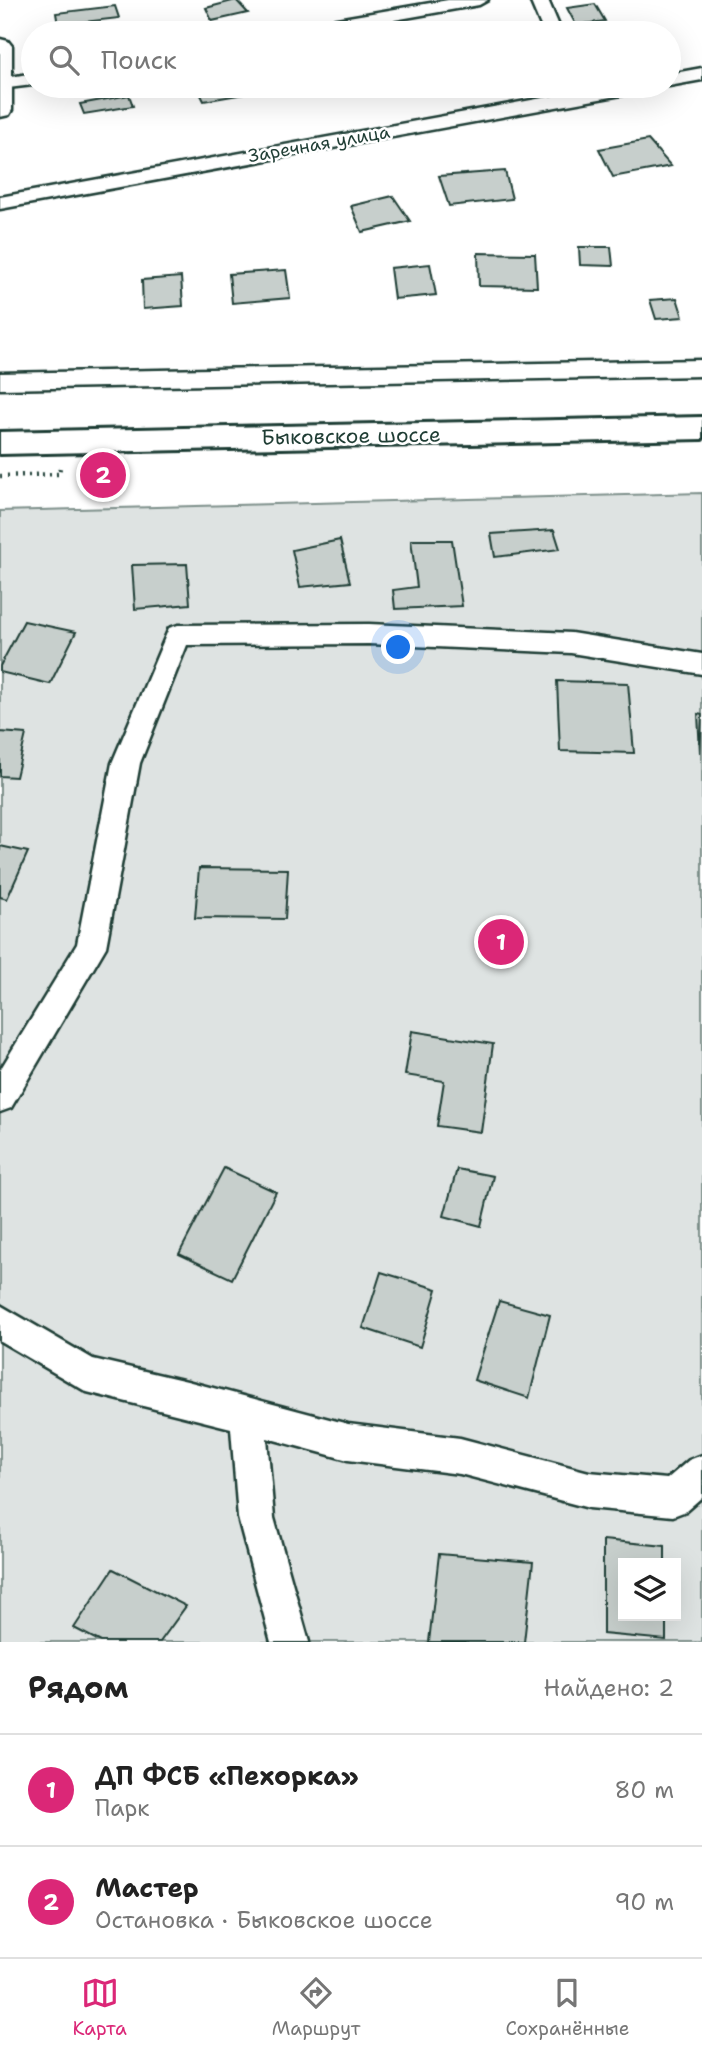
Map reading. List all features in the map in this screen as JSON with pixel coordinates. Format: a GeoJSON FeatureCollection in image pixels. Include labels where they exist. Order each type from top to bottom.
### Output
{"type":"FeatureCollection","features":[{"type":"Feature","properties":{"kind":"main road","name":"Быковское шоссе"},"geometry":{"type":"LineString","coordinates":[[0,443],[702,428]]}},
{"type":"Feature","properties":{"kind":"street"},"geometry":{"type":"LineString","coordinates":[[359,21],[479,0]]}},
{"type":"Feature","properties":{"kind":"street"},"geometry":{"type":"LineString","coordinates":[[539,0],[549,21]]}},
{"type":"Feature","properties":{"kind":"street"},"geometry":{"type":"LineString","coordinates":[[0,46],[0,110]]}},
{"type":"Feature","properties":{"kind":"street"},"geometry":{"type":"LineString","coordinates":[[681,78],[702,74]]}},
{"type":"Feature","properties":{"kind":"street"},"geometry":{"type":"LineString","coordinates":[[2,84],[21,81]]}},
{"type":"Feature","properties":{"kind":"street","name":"Заречная улица"},"geometry":{"type":"LineString","coordinates":[[0,203],[543,98]]}},
{"type":"Feature","properties":{"kind":"street"},"geometry":{"type":"LineString","coordinates":[[0,382],[702,368]]}},
{"type":"Feature","properties":{"kind":"street"},"geometry":{"type":"LineString","coordinates":[[0,1098],[91,947],[126,763],[178,635],[369,634],[570,643],[702,664]]}},
{"type":"Feature","properties":{"kind":"street"},"geometry":{"type":"LineString","coordinates":[[0,1322],[88,1375],[348,1442],[460,1456],[589,1490],[673,1498],[702,1473]]}},
{"type":"Feature","properties":{"kind":"street"},"geometry":{"type":"LineString","coordinates":[[248,1415],[256,1517],[289,1642]]}},
{"type":"Feature","properties":{"kind":"shaded area"},"geometry":{"type":"Polygon","coordinates":[[[702,493],[702,1642],[0,1642],[0,511],[702,493]]]}},
{"type":"Feature","properties":{"kind":"building"},"geometry":{"type":"Polygon","coordinates":[[[236,0],[248,13],[212,21],[206,8],[236,0]]]}},
{"type":"Feature","properties":{"kind":"building"},"geometry":{"type":"Polygon","coordinates":[[[595,4],[605,21],[574,21],[567,8],[595,4]]]}},
{"type":"Feature","properties":{"kind":"building"},"geometry":{"type":"Polygon","coordinates":[[[115,6],[119,18],[57,21],[56,13],[115,6]]]}},
{"type":"Feature","properties":{"kind":"building"},"geometry":{"type":"Polygon","coordinates":[[[130,98],[133,106],[84,114],[80,104],[130,98]]]}},
{"type":"Feature","properties":{"kind":"building"},"geometry":{"type":"Polygon","coordinates":[[[648,140],[671,166],[613,177],[599,149],[648,140]]]}},
{"type":"Feature","properties":{"kind":"building"},"geometry":{"type":"Polygon","coordinates":[[[505,171],[512,199],[449,206],[439,176],[505,171]]]}},
{"type":"Feature","properties":{"kind":"building"},"geometry":{"type":"Polygon","coordinates":[[[393,196],[410,221],[362,232],[351,206],[393,196]]]}},
{"type":"Feature","properties":{"kind":"building"},"geometry":{"type":"Polygon","coordinates":[[[579,247],[611,247],[613,266],[580,265],[579,247]]]}},
{"type":"Feature","properties":{"kind":"building"},"geometry":{"type":"Polygon","coordinates":[[[478,253],[535,254],[537,287],[479,286],[478,253]]]}},
{"type":"Feature","properties":{"kind":"building"},"geometry":{"type":"Polygon","coordinates":[[[430,264],[436,295],[394,299],[390,268],[430,264]]]}},
{"type":"Feature","properties":{"kind":"building"},"geometry":{"type":"Polygon","coordinates":[[[286,270],[290,298],[232,303],[229,274],[286,270]]]}},
{"type":"Feature","properties":{"kind":"building"},"geometry":{"type":"Polygon","coordinates":[[[181,277],[183,306],[143,309],[142,280],[181,277]]]}},
{"type":"Feature","properties":{"kind":"building"},"geometry":{"type":"Polygon","coordinates":[[[677,298],[683,317],[656,319],[650,300],[677,298]]]}},
{"type":"Feature","properties":{"kind":"building"},"geometry":{"type":"Polygon","coordinates":[[[554,530],[560,549],[495,557],[491,534],[554,530]]]}},
{"type":"Feature","properties":{"kind":"building"},"geometry":{"type":"Polygon","coordinates":[[[340,540],[350,582],[300,587],[292,550],[340,540]]]}},
{"type":"Feature","properties":{"kind":"building"},"geometry":{"type":"Polygon","coordinates":[[[411,540],[452,540],[462,606],[395,609],[393,590],[417,587],[411,540]]]}},
{"type":"Feature","properties":{"kind":"building"},"geometry":{"type":"Polygon","coordinates":[[[187,564],[190,604],[135,609],[132,565],[187,564]]]}},
{"type":"Feature","properties":{"kind":"building"},"geometry":{"type":"Polygon","coordinates":[[[24,621],[76,632],[50,684],[0,672],[0,666],[24,621]]]}},
{"type":"Feature","properties":{"kind":"building"},"geometry":{"type":"Polygon","coordinates":[[[557,681],[628,683],[634,753],[560,751],[557,681]]]}},
{"type":"Feature","properties":{"kind":"building"},"geometry":{"type":"Polygon","coordinates":[[[698,714],[702,715],[700,753],[698,714]]]}},
{"type":"Feature","properties":{"kind":"building"},"geometry":{"type":"Polygon","coordinates":[[[0,732],[26,734],[16,777],[0,776],[0,732]]]}},
{"type":"Feature","properties":{"kind":"building"},"geometry":{"type":"Polygon","coordinates":[[[0,846],[28,852],[7,899],[0,897],[0,846]]]}},
{"type":"Feature","properties":{"kind":"building"},"geometry":{"type":"Polygon","coordinates":[[[199,868],[288,869],[285,919],[195,918],[199,868]]]}},
{"type":"Feature","properties":{"kind":"building"},"geometry":{"type":"Polygon","coordinates":[[[412,1031],[493,1044],[481,1132],[437,1126],[444,1081],[405,1075],[412,1031]]]}},
{"type":"Feature","properties":{"kind":"building"},"geometry":{"type":"Polygon","coordinates":[[[224,1168],[276,1192],[232,1279],[179,1254],[224,1168]]]}},
{"type":"Feature","properties":{"kind":"building"},"geometry":{"type":"Polygon","coordinates":[[[457,1169],[493,1176],[481,1226],[444,1216],[457,1169]]]}},
{"type":"Feature","properties":{"kind":"building"},"geometry":{"type":"Polygon","coordinates":[[[381,1272],[437,1289],[420,1347],[363,1328],[381,1272]]]}},
{"type":"Feature","properties":{"kind":"building"},"geometry":{"type":"Polygon","coordinates":[[[499,1301],[550,1315],[529,1398],[474,1380],[499,1301]]]}},
{"type":"Feature","properties":{"kind":"building"},"geometry":{"type":"Polygon","coordinates":[[[603,1540],[665,1546],[665,1558],[618,1558],[618,1621],[666,1621],[666,1640],[603,1634],[603,1540]]]}},
{"type":"Feature","properties":{"kind":"building"},"geometry":{"type":"Polygon","coordinates":[[[439,1554],[533,1562],[524,1642],[429,1642],[439,1554]]]}},
{"type":"Feature","properties":{"kind":"building"},"geometry":{"type":"Polygon","coordinates":[[[113,1569],[186,1606],[160,1642],[101,1642],[74,1628],[113,1569]]]}},
{"type":"Feature","properties":{"kind":"place","name":"Мастер"},"geometry":{"type":"Point","coordinates":[103,475]}},
{"type":"Feature","properties":{"kind":"place","name":"ДП ФСБ «Пехорка»"},"geometry":{"type":"Point","coordinates":[501,942]}}]}
